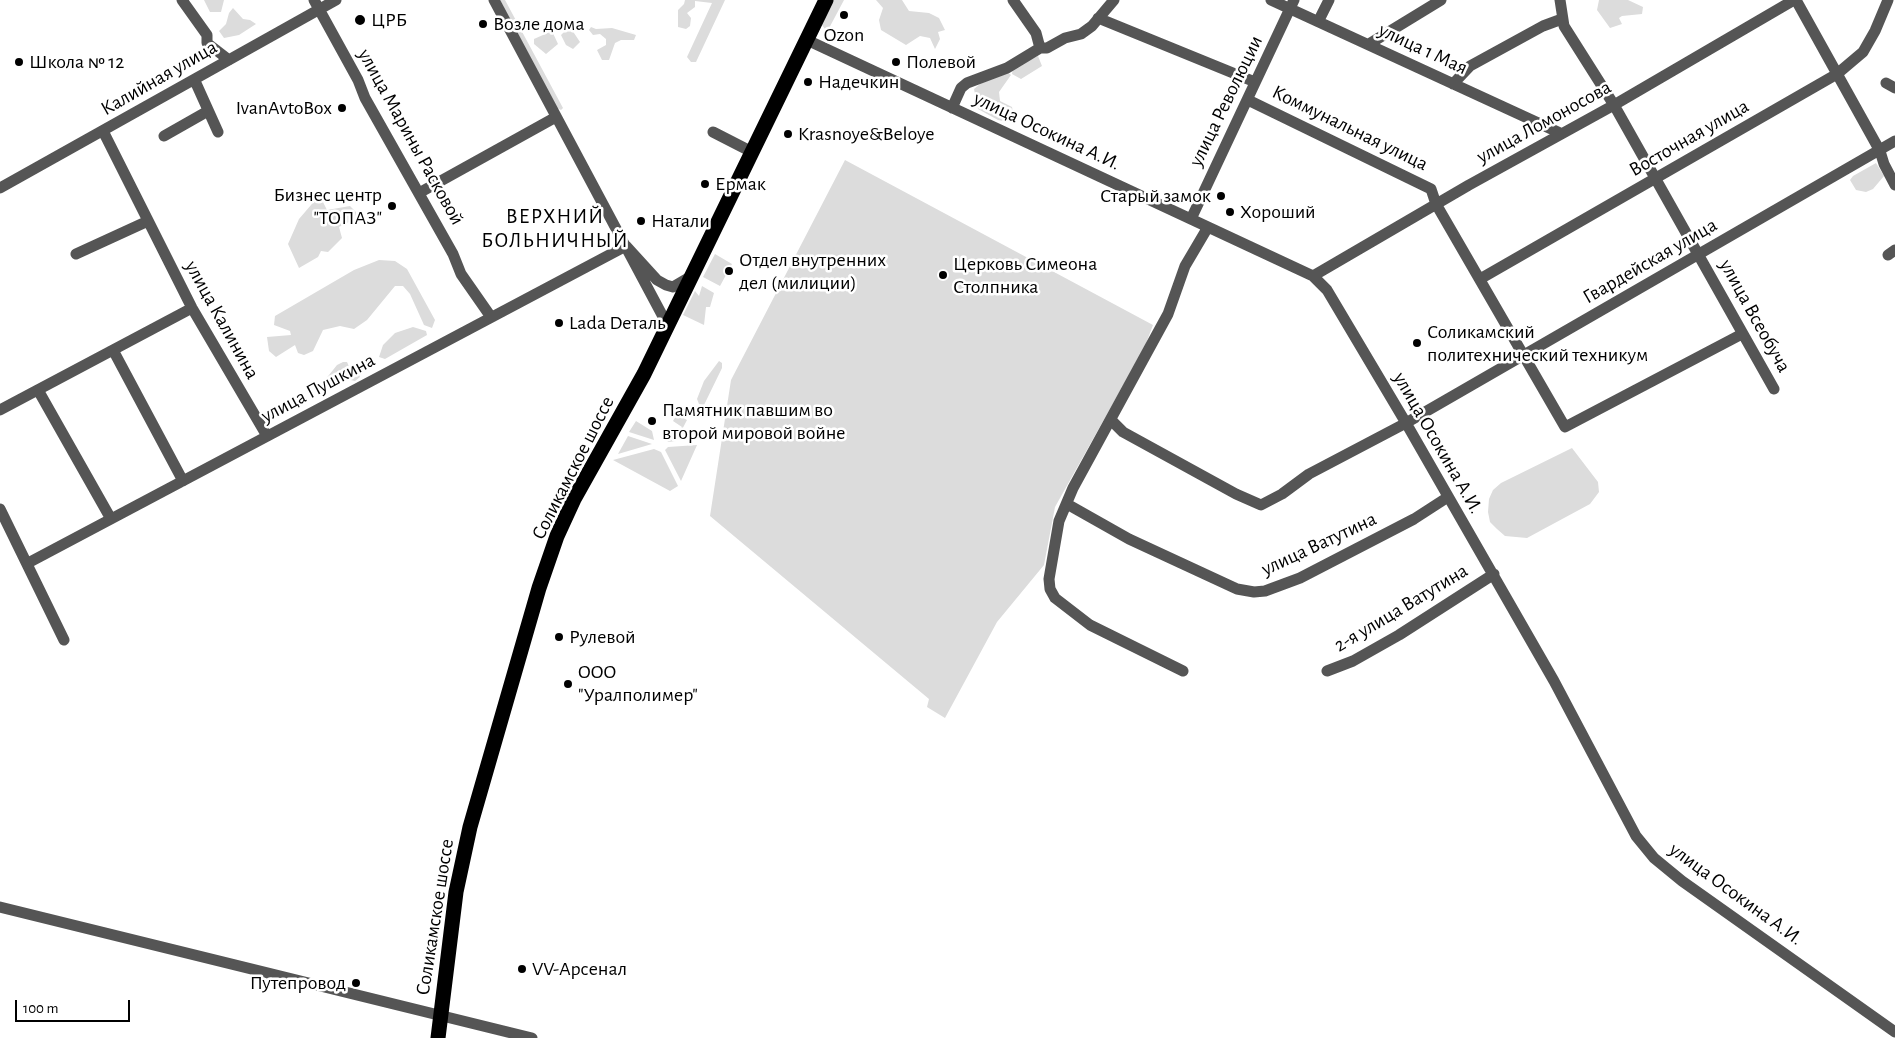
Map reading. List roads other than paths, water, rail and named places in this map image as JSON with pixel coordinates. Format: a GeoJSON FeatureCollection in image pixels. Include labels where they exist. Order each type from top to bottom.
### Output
{"type":"FeatureCollection","features":[{"type":"Feature","properties":{"kind":"highway","name":"Соликамское шоссе"},"geometry":{"type":"LineString","coordinates":[[438,1038],[456,892],[470,827],[539,588],[557,536],[574,499],[644,374],[826,0]]}},
{"type":"Feature","properties":{"kind":"street"},"geometry":{"type":"LineString","coordinates":[[182,0],[207,35],[207,43],[229,60]]}},
{"type":"Feature","properties":{"kind":"street","name":"Калийная улица"},"geometry":{"type":"LineString","coordinates":[[0,188],[195,81],[316,4],[336,0]]}},
{"type":"Feature","properties":{"kind":"street"},"geometry":{"type":"LineString","coordinates":[[494,0],[668,326]]}},
{"type":"Feature","properties":{"kind":"street"},"geometry":{"type":"LineString","coordinates":[[1013,0],[1036,33],[1040,48]]}},
{"type":"Feature","properties":{"kind":"street"},"geometry":{"type":"LineString","coordinates":[[952,108],[961,88],[967,83],[1007,68],[1040,48],[1047,48],[1065,38],[1081,34],[1114,0]]}},
{"type":"Feature","properties":{"kind":"street","name":"улица 1 Мая"},"geometry":{"type":"LineString","coordinates":[[1270,0],[1292,4],[1319,20],[1560,133]]}},
{"type":"Feature","properties":{"kind":"street"},"geometry":{"type":"LineString","coordinates":[[1319,20],[1329,0]]}},
{"type":"Feature","properties":{"kind":"street"},"geometry":{"type":"LineString","coordinates":[[1369,44],[1441,0]]}},
{"type":"Feature","properties":{"kind":"street","name":"улица Всеобуча"},"geometry":{"type":"LineString","coordinates":[[1560,0],[1562,19],[1656,178],[1774,389]]}},
{"type":"Feature","properties":{"kind":"street"},"geometry":{"type":"LineString","coordinates":[[1795,0],[1880,151],[1884,164],[1895,185]]}},
{"type":"Feature","properties":{"kind":"street","name":"улица Ломоносова"},"geometry":{"type":"LineString","coordinates":[[1313,276],[1795,0]]}},
{"type":"Feature","properties":{"kind":"street","name":"Восточная улица"},"geometry":{"type":"LineString","coordinates":[[1480,279],[1837,74],[1863,52],[1875,31],[1888,0]]}},
{"type":"Feature","properties":{"kind":"street","name":"улица Марины Расковой"},"geometry":{"type":"LineString","coordinates":[[316,4],[461,274],[491,318]]}},
{"type":"Feature","properties":{"kind":"street","name":"улица Революции"},"geometry":{"type":"LineString","coordinates":[[1191,219],[1292,4]]}},
{"type":"Feature","properties":{"kind":"street"},"geometry":{"type":"LineString","coordinates":[[1098,18],[1254,82]]}},
{"type":"Feature","properties":{"kind":"street"},"geometry":{"type":"LineString","coordinates":[[1453,84],[1470,66],[1543,26],[1562,19]]}},
{"type":"Feature","properties":{"kind":"street","name":"улица Осокина А.И."},"geometry":{"type":"LineString","coordinates":[[807,40],[1313,276],[1326,290],[1494,574],[1554,681],[1629,824],[1645,848],[1666,868],[1701,896],[1895,1032]]}},
{"type":"Feature","properties":{"kind":"street"},"geometry":{"type":"LineString","coordinates":[[195,81],[218,132]]}},
{"type":"Feature","properties":{"kind":"street","name":"Коммунальная улица"},"geometry":{"type":"LineString","coordinates":[[1248,100],[1424,184],[1434,194],[1436,204],[1566,427],[1742,334]]}},
{"type":"Feature","properties":{"kind":"street"},"geometry":{"type":"LineString","coordinates":[[164,136],[208,111]]}},
{"type":"Feature","properties":{"kind":"street"},"geometry":{"type":"LineString","coordinates":[[419,193],[556,117]]}},
{"type":"Feature","properties":{"kind":"street","name":"улица Калинина"},"geometry":{"type":"LineString","coordinates":[[103,131],[192,308],[266,436]]}},
{"type":"Feature","properties":{"kind":"street"},"geometry":{"type":"LineString","coordinates":[[713,132],[752,152]]}},
{"type":"Feature","properties":{"kind":"street","name":"Гвардейская улица"},"geometry":{"type":"LineString","coordinates":[[1112,420],[1123,432],[1236,494],[1261,505],[1282,494],[1309,474],[1406,423],[1895,141]]}},
{"type":"Feature","properties":{"kind":"street"},"geometry":{"type":"LineString","coordinates":[[76,254],[148,220]]}},
{"type":"Feature","properties":{"kind":"street"},"geometry":{"type":"LineString","coordinates":[[1183,671],[1090,624],[1055,598],[1050,589],[1049,579],[1054,557],[1054,537],[1073,488],[1112,420],[1168,314],[1185,266],[1208,227]]}},
{"type":"Feature","properties":{"kind":"street"},"geometry":{"type":"LineString","coordinates":[[626,246],[657,280],[666,285],[673,287],[681,284],[694,274]]}},
{"type":"Feature","properties":{"kind":"street","name":"улица Пушкина"},"geometry":{"type":"LineString","coordinates":[[28,563],[626,246]]}},
{"type":"Feature","properties":{"kind":"street"},"geometry":{"type":"LineString","coordinates":[[0,410],[192,308]]}},
{"type":"Feature","properties":{"kind":"street"},"geometry":{"type":"LineString","coordinates":[[113,350],[183,481]]}},
{"type":"Feature","properties":{"kind":"street"},"geometry":{"type":"LineString","coordinates":[[38,390],[111,519]]}},
{"type":"Feature","properties":{"kind":"street","name":"улица Ватутина"},"geometry":{"type":"LineString","coordinates":[[1068,504],[1129,539],[1237,589],[1254,592],[1265,591],[1300,578],[1414,519],[1448,497]]}},
{"type":"Feature","properties":{"kind":"street"},"geometry":{"type":"LineString","coordinates":[[0,509],[64,640]]}},
{"type":"Feature","properties":{"kind":"street","name":"2-я улица Ватутина"},"geometry":{"type":"LineString","coordinates":[[1327,671],[1399,636],[1494,574]]}},
{"type":"Feature","properties":{"kind":"street"},"geometry":{"type":"LineString","coordinates":[[0,907],[532,1038]]}},
{"type":"Feature","properties":{"kind":"place","name":"Ozon"},"geometry":{"type":"Point","coordinates":[844,15]}},
{"type":"Feature","properties":{"kind":"place","name":"ЦРБ"},"geometry":{"type":"Point","coordinates":[360,20]}},
{"type":"Feature","properties":{"kind":"place","name":"Возле дома"},"geometry":{"type":"Point","coordinates":[483,24]}},
{"type":"Feature","properties":{"kind":"place","name":"Школа № 12"},"geometry":{"type":"Point","coordinates":[19,62]}},
{"type":"Feature","properties":{"kind":"place","name":"Полевой"},"geometry":{"type":"Point","coordinates":[896,62]}},
{"type":"Feature","properties":{"kind":"place","name":"Надечкин"},"geometry":{"type":"Point","coordinates":[808,82]}},
{"type":"Feature","properties":{"kind":"place","name":"IvanAvtoBox"},"geometry":{"type":"Point","coordinates":[342,108]}},
{"type":"Feature","properties":{"kind":"place","name":"Krasnoye&Beloye"},"geometry":{"type":"Point","coordinates":[788,134]}},
{"type":"Feature","properties":{"kind":"place","name":"Ермак"},"geometry":{"type":"Point","coordinates":[705,184]}},
{"type":"Feature","properties":{"kind":"place","name":"Старый замок"},"geometry":{"type":"Point","coordinates":[1221,196]}},
{"type":"Feature","properties":{"kind":"place","name":"Бизнес центр \"ТОПАЗ\""},"geometry":{"type":"Point","coordinates":[392,206]}},
{"type":"Feature","properties":{"kind":"place","name":"Хороший"},"geometry":{"type":"Point","coordinates":[1230,212]}},
{"type":"Feature","properties":{"kind":"place","name":"Натали"},"geometry":{"type":"Point","coordinates":[641,221]}},
{"type":"Feature","properties":{"kind":"place","name":"Отдел внутренних дел (милиции)"},"geometry":{"type":"Point","coordinates":[729,271]}},
{"type":"Feature","properties":{"kind":"place","name":"Церковь Симеона Столпника"},"geometry":{"type":"Point","coordinates":[943,275]}},
{"type":"Feature","properties":{"kind":"place","name":"Lada Dеталь"},"geometry":{"type":"Point","coordinates":[559,323]}},
{"type":"Feature","properties":{"kind":"place","name":"Соликамский политехнический техникум"},"geometry":{"type":"Point","coordinates":[1417,343]}},
{"type":"Feature","properties":{"kind":"place","name":"Памятник павшим во второй мировой войне"},"geometry":{"type":"Point","coordinates":[652,421]}},
{"type":"Feature","properties":{"kind":"place","name":"Рулевой"},"geometry":{"type":"Point","coordinates":[559,637]}},
{"type":"Feature","properties":{"kind":"place","name":"OOO \"Уралполимер\""},"geometry":{"type":"Point","coordinates":[568,684]}},
{"type":"Feature","properties":{"kind":"place","name":"VV-Арсенал"},"geometry":{"type":"Point","coordinates":[522,969]}},
{"type":"Feature","properties":{"kind":"place","name":"Путепровод"},"geometry":{"type":"Point","coordinates":[356,983]}},
{"type":"Feature","properties":{"kind":"district","name":"ВЕРХНИЙ БОЛЬНИЧНЫЙ"},"geometry":{"type":"Point","coordinates":[555,229]}}]}
